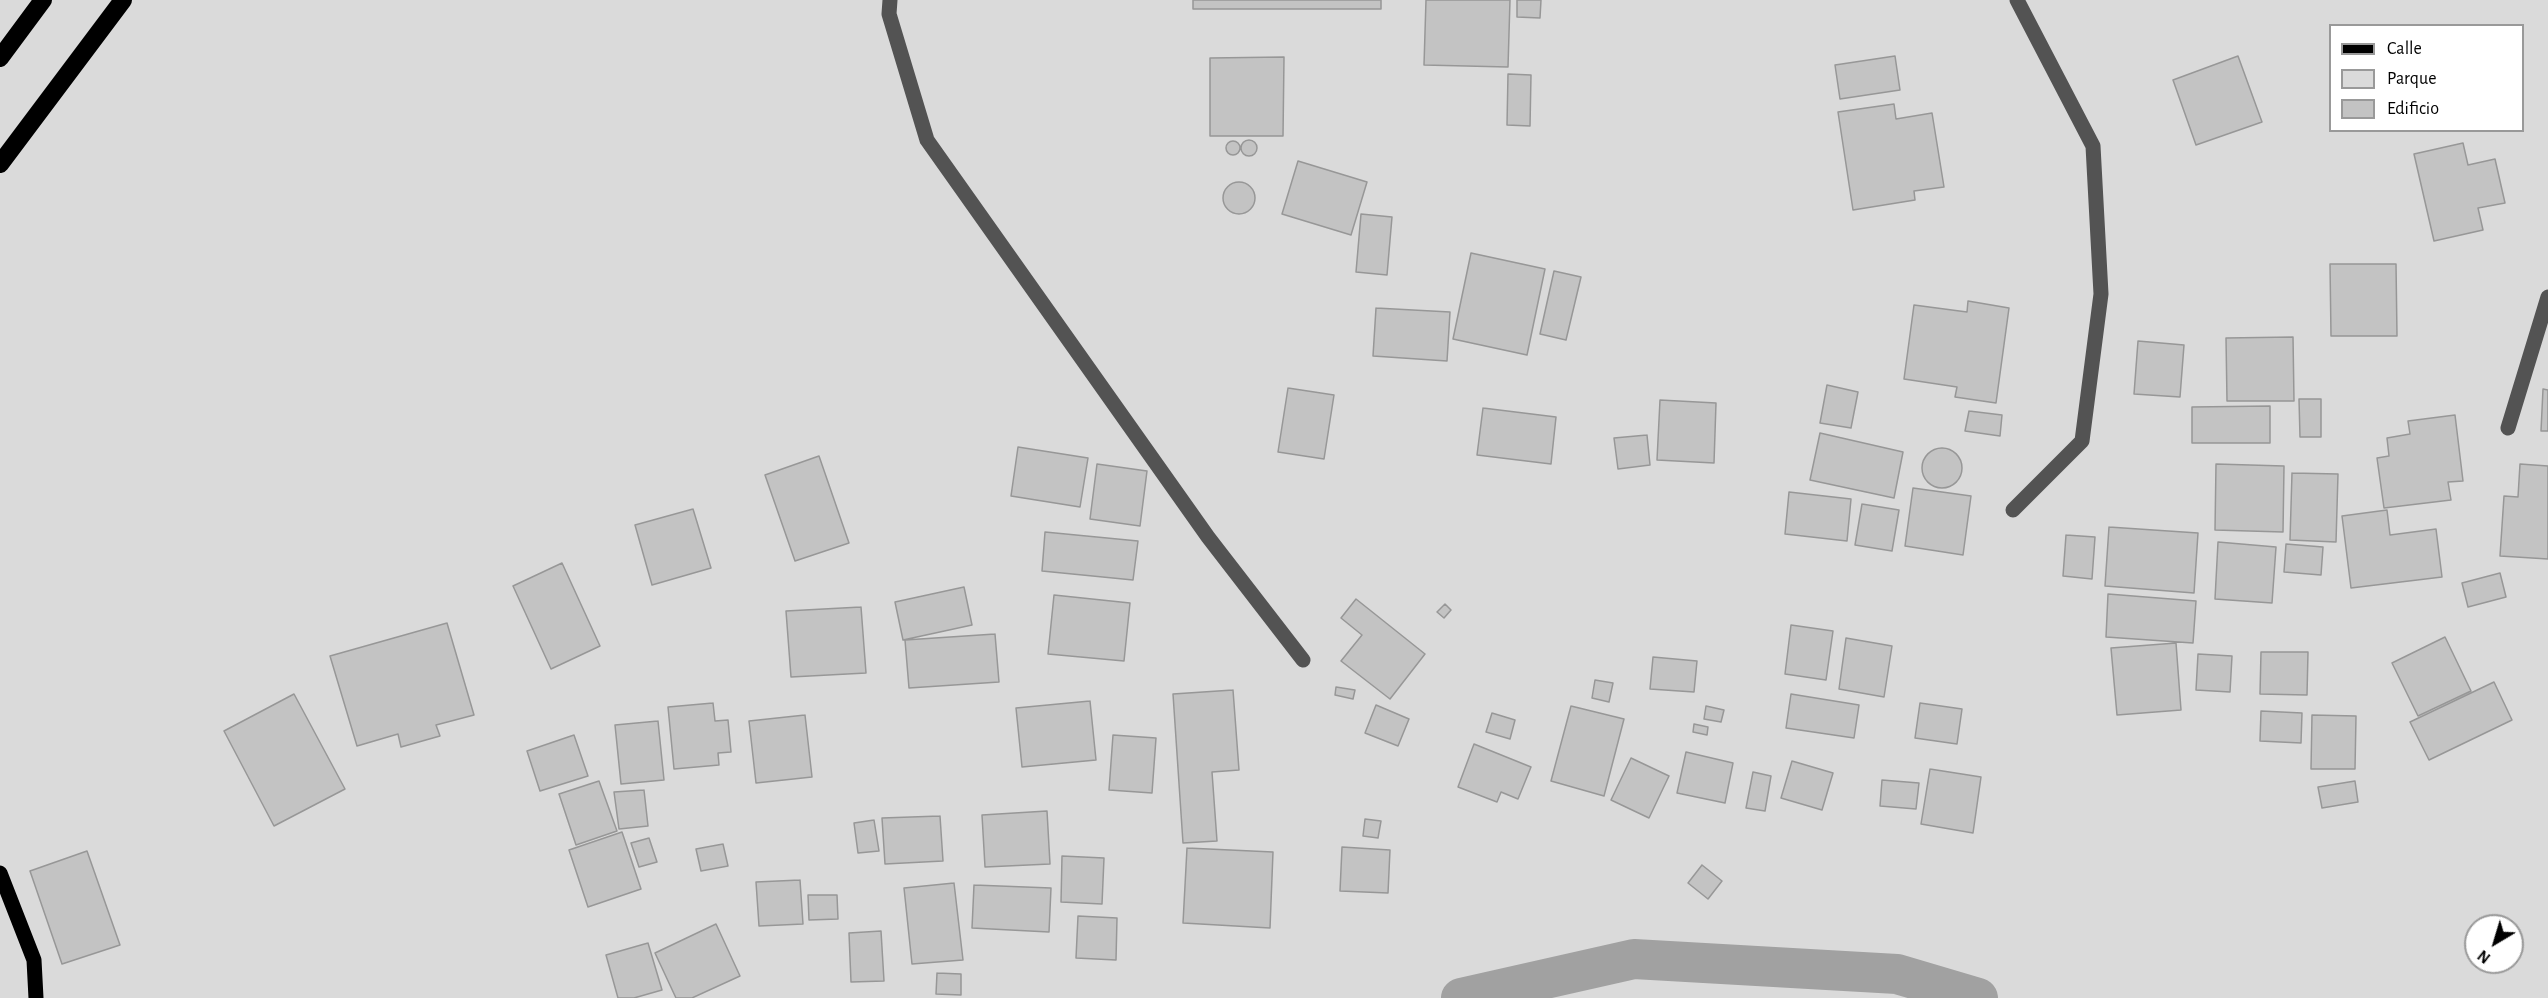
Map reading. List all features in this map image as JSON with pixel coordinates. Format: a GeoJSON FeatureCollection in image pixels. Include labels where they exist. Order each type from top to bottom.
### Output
{"type":"FeatureCollection","features":[{"type":"Feature","properties":{"kind":"highway"},"geometry":{"type":"LineString","coordinates":[[0,58],[43,0]]}},
{"type":"Feature","properties":{"kind":"highway"},"geometry":{"type":"LineString","coordinates":[[0,165],[123,0]]}},
{"type":"Feature","properties":{"kind":"main road"},"geometry":{"type":"LineString","coordinates":[[0,873],[34,960],[36,998]]}},
{"type":"Feature","properties":{"kind":"street"},"geometry":{"type":"LineString","coordinates":[[890,0],[889,14],[927,140],[1208,537],[1303,660]]}},
{"type":"Feature","properties":{"kind":"street"},"geometry":{"type":"LineString","coordinates":[[2013,510],[2082,441],[2101,294],[2093,146],[2017,0]]}},
{"type":"Feature","properties":{"kind":"street"},"geometry":{"type":"LineString","coordinates":[[2508,428],[2548,297]]}},
{"type":"Feature","properties":{"kind":"green space"},"geometry":{"type":"Polygon","coordinates":[[[0,0],[2548,0],[2548,998],[0,998],[0,0]]]}},
{"type":"Feature","properties":{"kind":"building"},"geometry":{"type":"Polygon","coordinates":[[[1193,0],[1381,0],[1381,9],[1193,9],[1193,0]]]}},
{"type":"Feature","properties":{"kind":"building"},"geometry":{"type":"Polygon","coordinates":[[[1426,0],[1510,0],[1508,67],[1424,65],[1426,0]]]}},
{"type":"Feature","properties":{"kind":"building"},"geometry":{"type":"Polygon","coordinates":[[[1517,0],[1541,0],[1540,18],[1517,17],[1517,0]]]}},
{"type":"Feature","properties":{"kind":"building"},"geometry":{"type":"Polygon","coordinates":[[[1895,56],[1900,90],[1840,99],[1835,65],[1895,56]]]}},
{"type":"Feature","properties":{"kind":"building"},"geometry":{"type":"Polygon","coordinates":[[[2238,56],[2262,122],[2196,145],[2173,80],[2238,56]]]}},
{"type":"Feature","properties":{"kind":"building"},"geometry":{"type":"Polygon","coordinates":[[[1284,57],[1283,136],[1210,136],[1210,58],[1284,57]]]}},
{"type":"Feature","properties":{"kind":"building"},"geometry":{"type":"Polygon","coordinates":[[[1508,74],[1531,75],[1530,126],[1507,125],[1508,74]]]}},
{"type":"Feature","properties":{"kind":"building"},"geometry":{"type":"Polygon","coordinates":[[[1894,104],[1896,119],[1932,113],[1944,187],[1914,191],[1915,200],[1853,210],[1838,112],[1894,104]]]}},
{"type":"Feature","properties":{"kind":"building"},"geometry":{"type":"Polygon","coordinates":[[[1249,140],[1255,142],[1257,148],[1255,154],[1249,156],[1243,154],[1241,148],[1243,142],[1249,140]]]}},
{"type":"Feature","properties":{"kind":"building"},"geometry":{"type":"Polygon","coordinates":[[[1233,141],[1238,143],[1240,148],[1238,153],[1233,155],[1228,153],[1226,148],[1228,143],[1233,141]]]}},
{"type":"Feature","properties":{"kind":"building"},"geometry":{"type":"Polygon","coordinates":[[[2463,143],[2468,165],[2495,159],[2505,203],[2478,208],[2483,230],[2434,241],[2414,154],[2463,143]]]}},
{"type":"Feature","properties":{"kind":"building"},"geometry":{"type":"Polygon","coordinates":[[[1298,161],[1367,182],[1351,235],[1282,214],[1298,161]]]}},
{"type":"Feature","properties":{"kind":"building"},"geometry":{"type":"Polygon","coordinates":[[[1239,182],[1250,187],[1255,198],[1250,209],[1239,214],[1228,209],[1223,198],[1228,187],[1239,182]]]}},
{"type":"Feature","properties":{"kind":"building"},"geometry":{"type":"Polygon","coordinates":[[[1361,214],[1392,217],[1387,275],[1356,272],[1361,214]]]}},
{"type":"Feature","properties":{"kind":"building"},"geometry":{"type":"Polygon","coordinates":[[[1471,253],[1545,269],[1527,355],[1453,339],[1471,253]]]}},
{"type":"Feature","properties":{"kind":"building"},"geometry":{"type":"Polygon","coordinates":[[[2330,264],[2396,264],[2397,336],[2331,336],[2330,264]]]}},
{"type":"Feature","properties":{"kind":"building"},"geometry":{"type":"Polygon","coordinates":[[[1554,271],[1581,277],[1566,340],[1540,334],[1554,271]]]}},
{"type":"Feature","properties":{"kind":"building"},"geometry":{"type":"Polygon","coordinates":[[[1968,301],[2009,308],[1996,403],[1955,397],[1957,387],[1904,379],[1914,305],[1967,312],[1968,301]]]}},
{"type":"Feature","properties":{"kind":"building"},"geometry":{"type":"Polygon","coordinates":[[[1376,308],[1450,312],[1447,361],[1373,356],[1376,308]]]}},
{"type":"Feature","properties":{"kind":"building"},"geometry":{"type":"Polygon","coordinates":[[[2293,337],[2294,401],[2227,401],[2226,338],[2293,337]]]}},
{"type":"Feature","properties":{"kind":"building"},"geometry":{"type":"Polygon","coordinates":[[[2138,341],[2184,345],[2180,397],[2134,394],[2138,341]]]}},
{"type":"Feature","properties":{"kind":"building"},"geometry":{"type":"Polygon","coordinates":[[[1827,385],[1858,392],[1851,428],[1820,423],[1827,385]]]}},
{"type":"Feature","properties":{"kind":"building"},"geometry":{"type":"Polygon","coordinates":[[[1288,388],[1334,395],[1324,459],[1278,452],[1288,388]]]}},
{"type":"Feature","properties":{"kind":"building"},"geometry":{"type":"Polygon","coordinates":[[[2543,389],[2548,390],[2548,431],[2541,431],[2543,389]]]}},
{"type":"Feature","properties":{"kind":"building"},"geometry":{"type":"Polygon","coordinates":[[[2299,399],[2321,399],[2321,437],[2300,437],[2299,399]]]}},
{"type":"Feature","properties":{"kind":"building"},"geometry":{"type":"Polygon","coordinates":[[[1660,400],[1716,403],[1714,463],[1657,460],[1660,400]]]}},
{"type":"Feature","properties":{"kind":"building"},"geometry":{"type":"Polygon","coordinates":[[[2270,406],[2270,443],[2192,443],[2192,407],[2270,406]]]}},
{"type":"Feature","properties":{"kind":"building"},"geometry":{"type":"Polygon","coordinates":[[[1483,408],[1556,417],[1551,464],[1477,455],[1483,408]]]}},
{"type":"Feature","properties":{"kind":"building"},"geometry":{"type":"Polygon","coordinates":[[[1969,411],[2002,415],[2000,436],[1965,431],[1969,411]]]}},
{"type":"Feature","properties":{"kind":"building"},"geometry":{"type":"Polygon","coordinates":[[[2455,415],[2463,481],[2448,482],[2451,500],[2384,508],[2377,458],[2389,456],[2387,438],[2410,434],[2408,421],[2455,415]]]}},
{"type":"Feature","properties":{"kind":"building"},"geometry":{"type":"Polygon","coordinates":[[[1820,433],[1903,452],[1894,498],[1810,480],[1820,433]]]}},
{"type":"Feature","properties":{"kind":"building"},"geometry":{"type":"Polygon","coordinates":[[[1647,435],[1650,465],[1618,469],[1614,438],[1647,435]]]}},
{"type":"Feature","properties":{"kind":"building"},"geometry":{"type":"Polygon","coordinates":[[[1018,447],[1088,458],[1080,507],[1011,496],[1018,447]]]}},
{"type":"Feature","properties":{"kind":"building"},"geometry":{"type":"Polygon","coordinates":[[[1942,448],[1956,454],[1962,468],[1956,482],[1942,488],[1928,482],[1922,468],[1928,454],[1942,448]]]}},
{"type":"Feature","properties":{"kind":"building"},"geometry":{"type":"Polygon","coordinates":[[[819,456],[849,543],[795,561],[765,475],[819,456]]]}},
{"type":"Feature","properties":{"kind":"building"},"geometry":{"type":"Polygon","coordinates":[[[1097,464],[1147,471],[1140,526],[1090,519],[1097,464]]]}},
{"type":"Feature","properties":{"kind":"building"},"geometry":{"type":"Polygon","coordinates":[[[2216,464],[2284,466],[2283,532],[2215,530],[2216,464]]]}},
{"type":"Feature","properties":{"kind":"building"},"geometry":{"type":"Polygon","coordinates":[[[2520,464],[2548,466],[2548,559],[2500,556],[2504,496],[2518,497],[2520,464]]]}},
{"type":"Feature","properties":{"kind":"building"},"geometry":{"type":"Polygon","coordinates":[[[2292,473],[2338,474],[2336,542],[2290,540],[2292,473]]]}},
{"type":"Feature","properties":{"kind":"building"},"geometry":{"type":"Polygon","coordinates":[[[1913,488],[1971,496],[1963,555],[1905,546],[1913,488]]]}},
{"type":"Feature","properties":{"kind":"building"},"geometry":{"type":"Polygon","coordinates":[[[1789,492],[1851,499],[1847,541],[1785,534],[1789,492]]]}},
{"type":"Feature","properties":{"kind":"building"},"geometry":{"type":"Polygon","coordinates":[[[1862,504],[1899,510],[1892,551],[1855,545],[1862,504]]]}},
{"type":"Feature","properties":{"kind":"building"},"geometry":{"type":"Polygon","coordinates":[[[693,509],[711,568],[652,585],[635,525],[693,509]]]}},
{"type":"Feature","properties":{"kind":"building"},"geometry":{"type":"Polygon","coordinates":[[[2387,510],[2390,535],[2436,529],[2442,577],[2351,588],[2342,516],[2387,510]]]}},
{"type":"Feature","properties":{"kind":"building"},"geometry":{"type":"Polygon","coordinates":[[[2109,527],[2198,533],[2194,593],[2105,586],[2109,527]]]}},
{"type":"Feature","properties":{"kind":"building"},"geometry":{"type":"Polygon","coordinates":[[[1045,532],[1138,541],[1133,580],[1042,571],[1045,532]]]}},
{"type":"Feature","properties":{"kind":"building"},"geometry":{"type":"Polygon","coordinates":[[[2066,535],[2095,537],[2092,579],[2063,576],[2066,535]]]}},
{"type":"Feature","properties":{"kind":"building"},"geometry":{"type":"Polygon","coordinates":[[[2218,542],[2276,547],[2272,603],[2215,599],[2218,542]]]}},
{"type":"Feature","properties":{"kind":"building"},"geometry":{"type":"Polygon","coordinates":[[[2286,544],[2323,547],[2321,575],[2284,572],[2286,544]]]}},
{"type":"Feature","properties":{"kind":"building"},"geometry":{"type":"Polygon","coordinates":[[[562,563],[600,646],[551,669],[513,586],[562,563]]]}},
{"type":"Feature","properties":{"kind":"building"},"geometry":{"type":"Polygon","coordinates":[[[2500,573],[2506,597],[2468,607],[2462,583],[2500,573]]]}},
{"type":"Feature","properties":{"kind":"building"},"geometry":{"type":"Polygon","coordinates":[[[964,587],[972,625],[903,640],[895,602],[964,587]]]}},
{"type":"Feature","properties":{"kind":"building"},"geometry":{"type":"Polygon","coordinates":[[[2108,594],[2196,601],[2193,643],[2106,637],[2108,594]]]}},
{"type":"Feature","properties":{"kind":"building"},"geometry":{"type":"Polygon","coordinates":[[[1054,595],[1130,603],[1124,661],[1048,654],[1054,595]]]}},
{"type":"Feature","properties":{"kind":"building"},"geometry":{"type":"Polygon","coordinates":[[[1356,599],[1425,654],[1390,699],[1341,661],[1362,635],[1341,618],[1356,599]]]}},
{"type":"Feature","properties":{"kind":"building"},"geometry":{"type":"Polygon","coordinates":[[[1445,604],[1451,610],[1444,618],[1437,612],[1445,604]]]}},
{"type":"Feature","properties":{"kind":"building"},"geometry":{"type":"Polygon","coordinates":[[[861,607],[866,673],[791,677],[786,611],[861,607]]]}},
{"type":"Feature","properties":{"kind":"building"},"geometry":{"type":"Polygon","coordinates":[[[447,623],[474,715],[436,725],[440,736],[401,747],[398,734],[357,746],[330,656],[447,623]]]}},
{"type":"Feature","properties":{"kind":"building"},"geometry":{"type":"Polygon","coordinates":[[[1791,625],[1833,631],[1826,680],[1785,674],[1791,625]]]}},
{"type":"Feature","properties":{"kind":"building"},"geometry":{"type":"Polygon","coordinates":[[[995,634],[999,682],[909,688],[905,640],[995,634]]]}},
{"type":"Feature","properties":{"kind":"building"},"geometry":{"type":"Polygon","coordinates":[[[2445,637],[2471,691],[2418,716],[2392,663],[2445,637]]]}},
{"type":"Feature","properties":{"kind":"building"},"geometry":{"type":"Polygon","coordinates":[[[1846,638],[1892,646],[1884,697],[1839,689],[1846,638]]]}},
{"type":"Feature","properties":{"kind":"building"},"geometry":{"type":"Polygon","coordinates":[[[2176,643],[2181,710],[2117,715],[2111,648],[2176,643]]]}},
{"type":"Feature","properties":{"kind":"building"},"geometry":{"type":"Polygon","coordinates":[[[2261,652],[2308,652],[2307,695],[2260,694],[2261,652]]]}},
{"type":"Feature","properties":{"kind":"building"},"geometry":{"type":"Polygon","coordinates":[[[2198,654],[2232,656],[2230,692],[2196,690],[2198,654]]]}},
{"type":"Feature","properties":{"kind":"building"},"geometry":{"type":"Polygon","coordinates":[[[1653,657],[1697,661],[1694,692],[1650,689],[1653,657]]]}},
{"type":"Feature","properties":{"kind":"building"},"geometry":{"type":"Polygon","coordinates":[[[1595,680],[1613,683],[1609,702],[1592,698],[1595,680]]]}},
{"type":"Feature","properties":{"kind":"building"},"geometry":{"type":"Polygon","coordinates":[[[2494,682],[2512,720],[2429,760],[2410,722],[2494,682]]]}},
{"type":"Feature","properties":{"kind":"building"},"geometry":{"type":"Polygon","coordinates":[[[1336,687],[1355,690],[1353,699],[1335,695],[1336,687]]]}},
{"type":"Feature","properties":{"kind":"building"},"geometry":{"type":"Polygon","coordinates":[[[1233,690],[1239,770],[1212,772],[1217,841],[1183,843],[1173,694],[1233,690]]]}},
{"type":"Feature","properties":{"kind":"building"},"geometry":{"type":"Polygon","coordinates":[[[294,694],[345,789],[274,826],[224,731],[294,694]]]}},
{"type":"Feature","properties":{"kind":"building"},"geometry":{"type":"Polygon","coordinates":[[[1791,694],[1859,705],[1854,738],[1786,728],[1791,694]]]}},
{"type":"Feature","properties":{"kind":"building"},"geometry":{"type":"Polygon","coordinates":[[[1090,701],[1096,760],[1022,767],[1016,708],[1090,701]]]}},
{"type":"Feature","properties":{"kind":"building"},"geometry":{"type":"Polygon","coordinates":[[[713,703],[715,721],[728,720],[731,752],[718,753],[719,765],[674,769],[668,707],[713,703]]]}},
{"type":"Feature","properties":{"kind":"building"},"geometry":{"type":"Polygon","coordinates":[[[1920,703],[1962,709],[1957,744],[1915,738],[1920,703]]]}},
{"type":"Feature","properties":{"kind":"building"},"geometry":{"type":"Polygon","coordinates":[[[1376,705],[1409,719],[1398,746],[1365,733],[1376,705]]]}},
{"type":"Feature","properties":{"kind":"building"},"geometry":{"type":"Polygon","coordinates":[[[1571,706],[1624,719],[1604,796],[1551,781],[1571,706]]]}},
{"type":"Feature","properties":{"kind":"building"},"geometry":{"type":"Polygon","coordinates":[[[1706,706],[1724,710],[1721,722],[1704,719],[1706,706]]]}},
{"type":"Feature","properties":{"kind":"building"},"geometry":{"type":"Polygon","coordinates":[[[2261,711],[2302,713],[2301,743],[2260,741],[2261,711]]]}},
{"type":"Feature","properties":{"kind":"building"},"geometry":{"type":"Polygon","coordinates":[[[1492,713],[1515,720],[1510,739],[1486,732],[1492,713]]]}},
{"type":"Feature","properties":{"kind":"building"},"geometry":{"type":"Polygon","coordinates":[[[805,715],[812,777],[756,783],[749,721],[805,715]]]}},
{"type":"Feature","properties":{"kind":"building"},"geometry":{"type":"Polygon","coordinates":[[[2312,715],[2356,716],[2355,769],[2311,769],[2312,715]]]}},
{"type":"Feature","properties":{"kind":"building"},"geometry":{"type":"Polygon","coordinates":[[[658,721],[664,780],[621,784],[615,725],[658,721]]]}},
{"type":"Feature","properties":{"kind":"building"},"geometry":{"type":"Polygon","coordinates":[[[1694,724],[1708,727],[1707,735],[1693,732],[1694,724]]]}},
{"type":"Feature","properties":{"kind":"building"},"geometry":{"type":"Polygon","coordinates":[[[574,735],[588,776],[540,791],[527,751],[574,735]]]}},
{"type":"Feature","properties":{"kind":"building"},"geometry":{"type":"Polygon","coordinates":[[[1113,735],[1156,738],[1152,793],[1109,790],[1113,735]]]}},
{"type":"Feature","properties":{"kind":"building"},"geometry":{"type":"Polygon","coordinates":[[[1474,744],[1531,767],[1518,799],[1501,792],[1497,802],[1458,787],[1474,744]]]}},
{"type":"Feature","properties":{"kind":"building"},"geometry":{"type":"Polygon","coordinates":[[[1686,752],[1733,763],[1725,803],[1677,793],[1686,752]]]}},
{"type":"Feature","properties":{"kind":"building"},"geometry":{"type":"Polygon","coordinates":[[[1631,758],[1669,776],[1649,818],[1611,800],[1631,758]]]}},
{"type":"Feature","properties":{"kind":"building"},"geometry":{"type":"Polygon","coordinates":[[[1792,761],[1833,773],[1822,810],[1781,798],[1792,761]]]}},
{"type":"Feature","properties":{"kind":"building"},"geometry":{"type":"Polygon","coordinates":[[[1930,769],[1981,777],[1973,833],[1921,824],[1930,769]]]}},
{"type":"Feature","properties":{"kind":"building"},"geometry":{"type":"Polygon","coordinates":[[[1753,772],[1771,776],[1765,811],[1746,808],[1753,772]]]}},
{"type":"Feature","properties":{"kind":"building"},"geometry":{"type":"Polygon","coordinates":[[[1882,780],[1919,783],[1916,809],[1880,806],[1882,780]]]}},
{"type":"Feature","properties":{"kind":"building"},"geometry":{"type":"Polygon","coordinates":[[[599,781],[617,831],[576,845],[559,794],[599,781]]]}},
{"type":"Feature","properties":{"kind":"building"},"geometry":{"type":"Polygon","coordinates":[[[2355,781],[2358,802],[2322,808],[2318,787],[2355,781]]]}},
{"type":"Feature","properties":{"kind":"building"},"geometry":{"type":"Polygon","coordinates":[[[644,790],[648,826],[619,829],[614,792],[644,790]]]}},
{"type":"Feature","properties":{"kind":"building"},"geometry":{"type":"Polygon","coordinates":[[[1047,811],[1050,864],[985,867],[982,815],[1047,811]]]}},
{"type":"Feature","properties":{"kind":"building"},"geometry":{"type":"Polygon","coordinates":[[[940,816],[943,861],[885,864],[882,818],[940,816]]]}},
{"type":"Feature","properties":{"kind":"building"},"geometry":{"type":"Polygon","coordinates":[[[1365,819],[1381,821],[1378,838],[1363,836],[1365,819]]]}},
{"type":"Feature","properties":{"kind":"building"},"geometry":{"type":"Polygon","coordinates":[[[874,820],[879,851],[858,853],[854,823],[874,820]]]}},
{"type":"Feature","properties":{"kind":"building"},"geometry":{"type":"Polygon","coordinates":[[[622,832],[641,889],[588,907],[569,850],[622,832]]]}},
{"type":"Feature","properties":{"kind":"building"},"geometry":{"type":"Polygon","coordinates":[[[649,838],[657,862],[639,867],[631,843],[649,838]]]}},
{"type":"Feature","properties":{"kind":"building"},"geometry":{"type":"Polygon","coordinates":[[[723,844],[728,866],[701,871],[696,849],[723,844]]]}},
{"type":"Feature","properties":{"kind":"building"},"geometry":{"type":"Polygon","coordinates":[[[1342,847],[1390,850],[1388,893],[1340,891],[1342,847]]]}},
{"type":"Feature","properties":{"kind":"building"},"geometry":{"type":"Polygon","coordinates":[[[1187,848],[1273,852],[1270,928],[1183,923],[1187,848]]]}},
{"type":"Feature","properties":{"kind":"building"},"geometry":{"type":"Polygon","coordinates":[[[87,851],[120,945],[62,964],[30,871],[87,851]]]}},
{"type":"Feature","properties":{"kind":"building"},"geometry":{"type":"Polygon","coordinates":[[[1062,856],[1104,858],[1102,904],[1061,902],[1062,856]]]}},
{"type":"Feature","properties":{"kind":"building"},"geometry":{"type":"Polygon","coordinates":[[[1702,865],[1722,881],[1708,899],[1688,883],[1702,865]]]}},
{"type":"Feature","properties":{"kind":"building"},"geometry":{"type":"Polygon","coordinates":[[[800,880],[803,924],[759,926],[756,882],[800,880]]]}},
{"type":"Feature","properties":{"kind":"building"},"geometry":{"type":"Polygon","coordinates":[[[954,883],[963,960],[912,964],[904,888],[954,883]]]}},
{"type":"Feature","properties":{"kind":"building"},"geometry":{"type":"Polygon","coordinates":[[[974,885],[1051,888],[1049,932],[972,928],[974,885]]]}},
{"type":"Feature","properties":{"kind":"building"},"geometry":{"type":"Polygon","coordinates":[[[808,895],[837,895],[838,919],[809,920],[808,895]]]}},
{"type":"Feature","properties":{"kind":"building"},"geometry":{"type":"Polygon","coordinates":[[[1078,916],[1117,918],[1116,960],[1076,958],[1078,916]]]}},
{"type":"Feature","properties":{"kind":"building"},"geometry":{"type":"Polygon","coordinates":[[[716,924],[740,976],[692,998],[676,998],[655,953],[716,924]]]}},
{"type":"Feature","properties":{"kind":"building"},"geometry":{"type":"Polygon","coordinates":[[[881,931],[884,981],[851,982],[849,933],[881,931]]]}},
{"type":"Feature","properties":{"kind":"building"},"geometry":{"type":"Polygon","coordinates":[[[648,943],[662,990],[634,998],[618,998],[606,955],[648,943]]]}},
{"type":"Feature","properties":{"kind":"building"},"geometry":{"type":"Polygon","coordinates":[[[937,973],[961,974],[961,995],[936,994],[937,973]]]}},
{"type":"Feature","properties":{"kind":"waterway"},"geometry":{"type":"LineString","coordinates":[[1461,998],[1634,959],[1897,974],[1978,998]]}}]}
